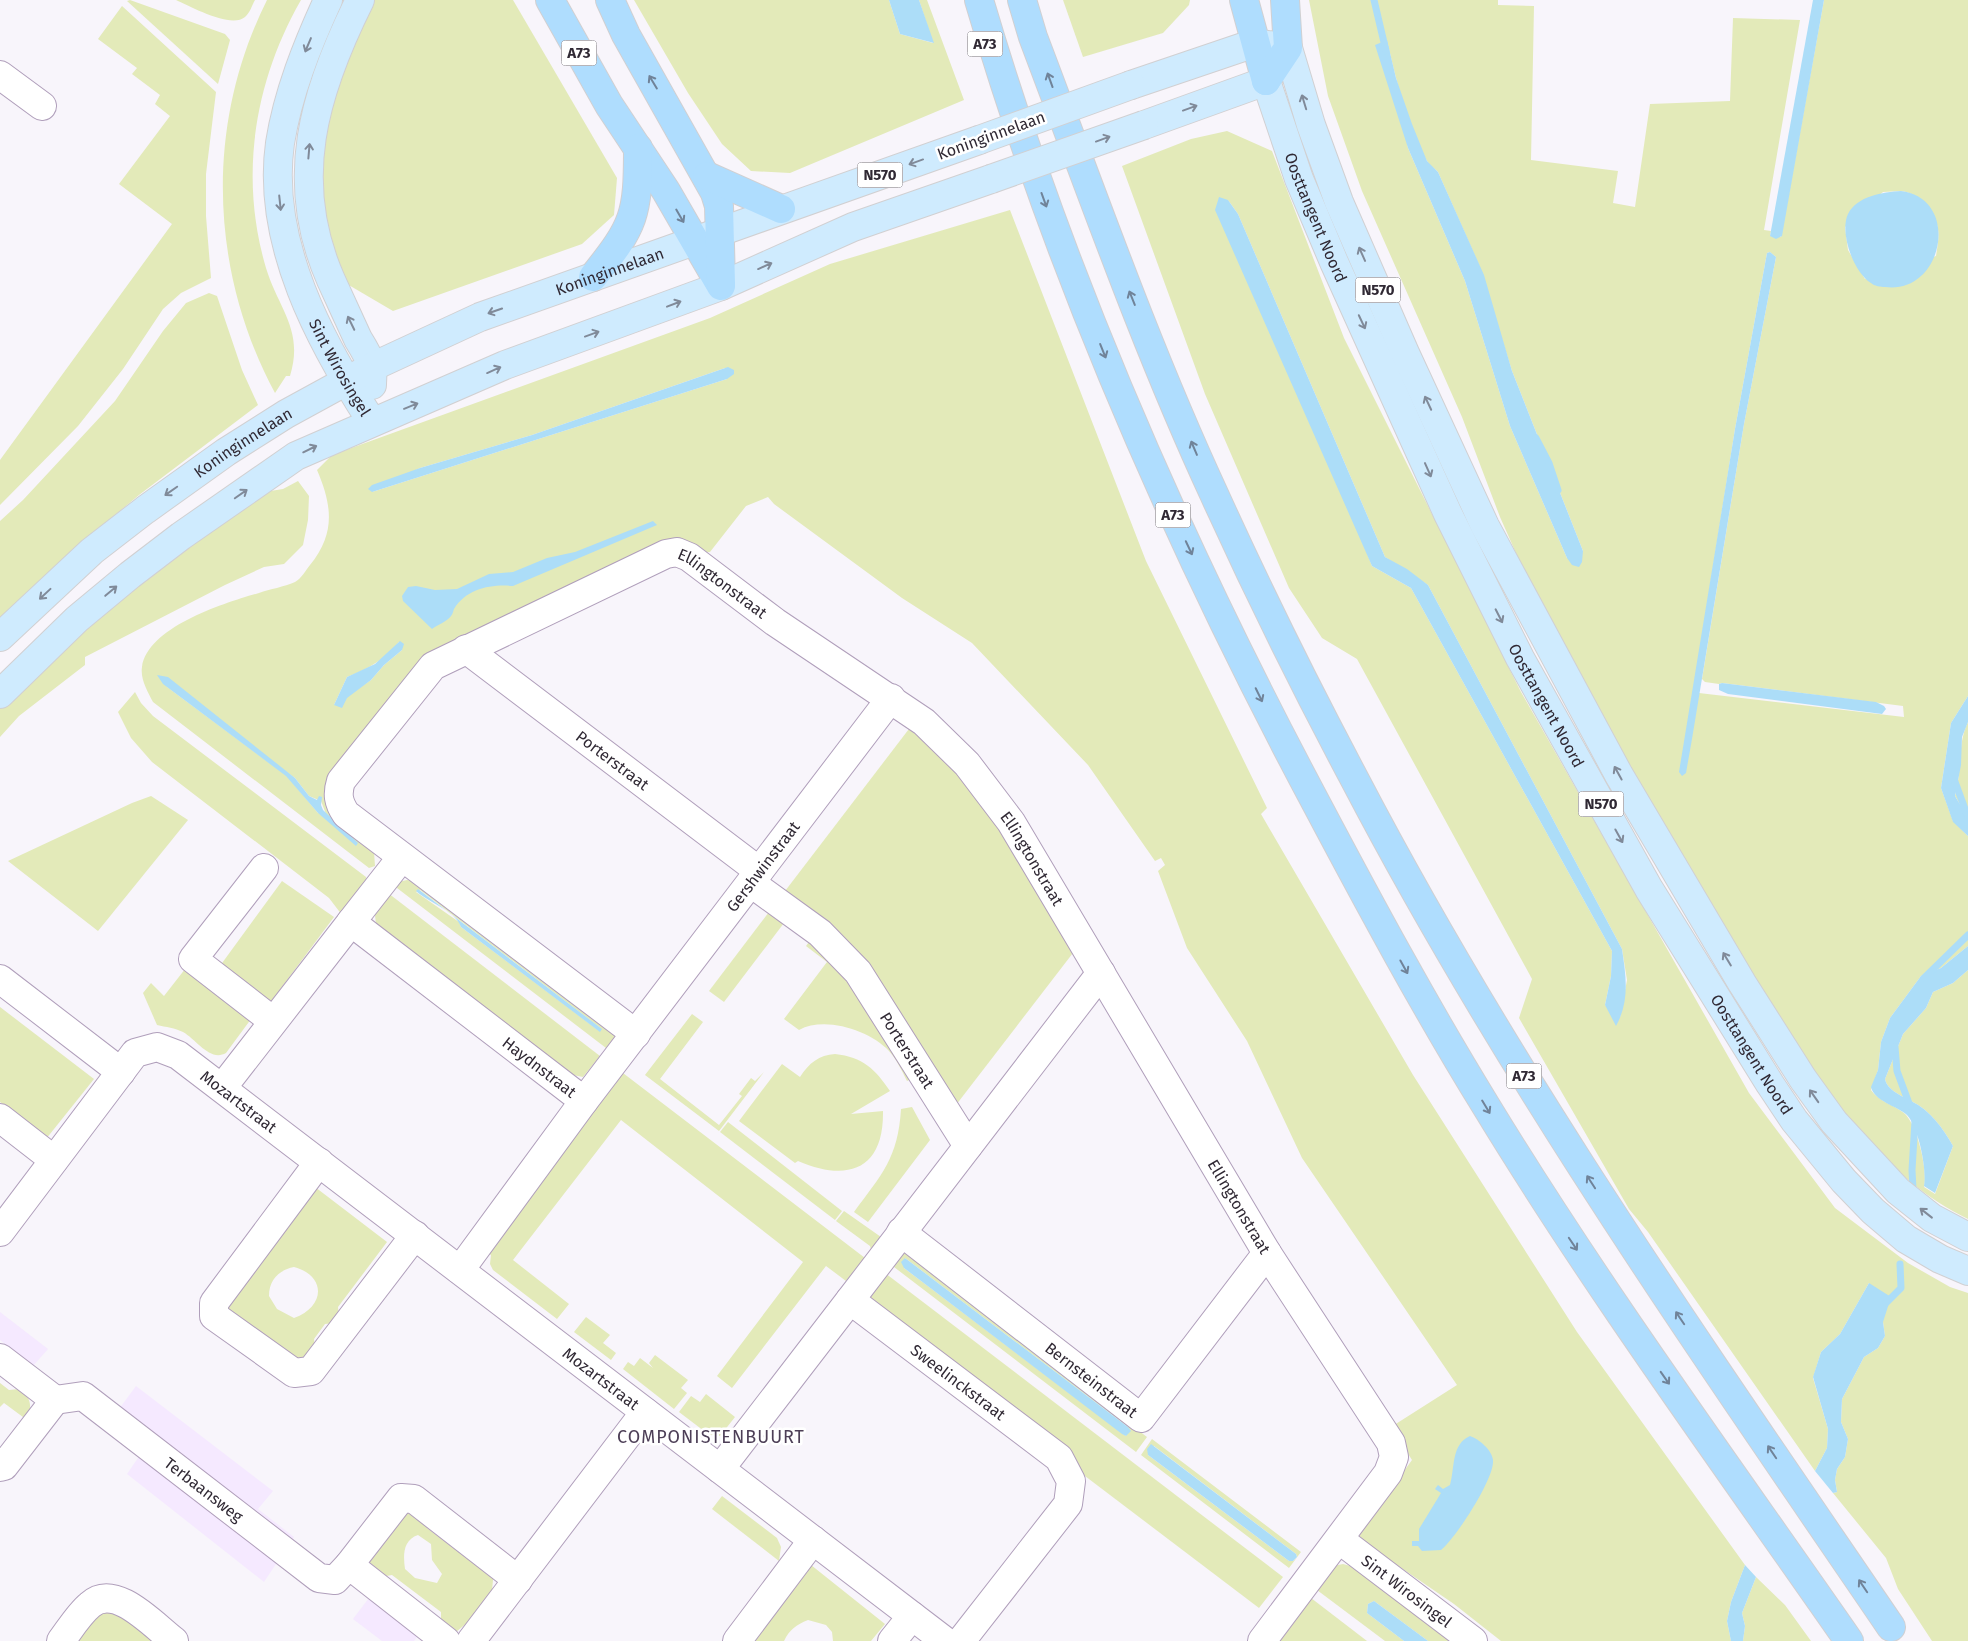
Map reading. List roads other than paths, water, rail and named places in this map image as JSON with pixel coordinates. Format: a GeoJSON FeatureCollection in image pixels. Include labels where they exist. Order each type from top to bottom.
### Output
{"type":"FeatureCollection","features":[{"type":"Feature","properties":{"kind":"highway","name":"A73"},"geometry":{"type":"LineString","coordinates":[[550,0],[605,96],[695,240],[721,286]]}},
{"type":"Feature","properties":{"kind":"highway"},"geometry":{"type":"LineString","coordinates":[[610,0],[626,35],[707,176],[719,206],[721,286]]}},
{"type":"Feature","properties":{"kind":"highway","name":"A73"},"geometry":{"type":"LineString","coordinates":[[966,0],[1005,88]]}},
{"type":"Feature","properties":{"kind":"highway","name":"A73"},"geometry":{"type":"LineString","coordinates":[[979,0],[1005,88],[1069,269],[1151,469],[1261,700],[1380,924],[1487,1108],[1560,1224],[1850,1641]]}},
{"type":"Feature","properties":{"kind":"highway","name":"A73"},"geometry":{"type":"LineString","coordinates":[[1022,0],[1033,36],[1118,263],[1186,431],[1260,591],[1355,781],[1445,943],[1534,1094],[1667,1298],[1891,1626]]}},
{"type":"Feature","properties":{"kind":"highway"},"geometry":{"type":"LineString","coordinates":[[1244,0],[1266,81]]}},
{"type":"Feature","properties":{"kind":"highway"},"geometry":{"type":"LineString","coordinates":[[1266,81],[1288,48],[1285,0]]}},
{"type":"Feature","properties":{"kind":"highway"},"geometry":{"type":"LineString","coordinates":[[592,277],[627,232],[634,215],[637,198],[638,148]]}},
{"type":"Feature","properties":{"kind":"highway"},"geometry":{"type":"LineString","coordinates":[[707,176],[782,209]]}},
{"type":"Feature","properties":{"kind":"main road","name":"Sint Wirosingel"},"geometry":{"type":"LineString","coordinates":[[328,0],[302,61],[288,106],[280,145],[278,188],[284,231],[291,261],[303,291],[345,381],[372,422]]}},
{"type":"Feature","properties":{"kind":"main road","name":"Sint Wirosingel"},"geometry":{"type":"LineString","coordinates":[[360,0],[334,54],[318,101],[310,136],[308,178],[312,224],[324,262],[372,367],[372,422]]}},
{"type":"Feature","properties":{"kind":"main road","name":"Koninginnelaan"},"geometry":{"type":"LineString","coordinates":[[0,637],[92,551],[226,452],[286,414],[345,381],[480,317],[1255,42],[1288,48]]}},
{"type":"Feature","properties":{"kind":"main road","name":"Oosttangent Noord"},"geometry":{"type":"LineString","coordinates":[[1288,48],[1311,125],[1339,202],[1405,353],[1486,526],[1619,775],[1742,983],[1803,1079],[1834,1122],[1898,1191],[1932,1218],[1968,1237]]}},
{"type":"Feature","properties":{"kind":"main road","name":"Oosttangent Noord"},"geometry":{"type":"LineString","coordinates":[[1266,81],[1299,179],[1334,262],[1448,514],[1520,658],[1649,889],[1770,1084],[1794,1120],[1838,1174],[1873,1211],[1906,1239],[1940,1259],[1968,1271]]}},
{"type":"Feature","properties":{"kind":"main road","name":"N570"},"geometry":{"type":"LineString","coordinates":[[372,422],[505,365],[721,286],[853,228],[1266,81]]}},
{"type":"Feature","properties":{"kind":"main road"},"geometry":{"type":"LineString","coordinates":[[0,694],[77,619],[181,536],[296,456],[372,422]]}},
{"type":"Feature","properties":{"kind":"street"},"geometry":{"type":"LineString","coordinates":[[0,75],[42,106]]}},
{"type":"Feature","properties":{"kind":"street","name":"Ellingtonstraat"},"geometry":{"type":"LineString","coordinates":[[402,857],[346,814],[338,798],[341,781],[426,674],[442,661],[666,554],[678,552],[689,557],[775,622],[891,698],[924,722],[948,744],[997,800],[1267,1253],[1394,1450],[1394,1457],[1388,1473],[1340,1540],[1262,1641]]}},
{"type":"Feature","properties":{"kind":"street","name":"Porterstraat"},"geometry":{"type":"LineString","coordinates":[[466,649],[755,877],[820,933],[858,972],[968,1146]]}},
{"type":"Feature","properties":{"kind":"street","name":"Gershwinstraat"},"geometry":{"type":"LineString","coordinates":[[584,1101],[891,698]]}},
{"type":"Feature","properties":{"kind":"street"},"geometry":{"type":"LineString","coordinates":[[222,1088],[402,857],[636,1034]]}},
{"type":"Feature","properties":{"kind":"street"},"geometry":{"type":"LineString","coordinates":[[264,868],[193,959],[273,1021]]}},
{"type":"Feature","properties":{"kind":"street","name":"Haydnstraat"},"geometry":{"type":"LineString","coordinates":[[351,922],[584,1101],[460,1270]]}},
{"type":"Feature","properties":{"kind":"street"},"geometry":{"type":"LineString","coordinates":[[720,1469],[1101,973]]}},
{"type":"Feature","properties":{"kind":"street"},"geometry":{"type":"LineString","coordinates":[[0,980],[121,1072],[0,1232]]}},
{"type":"Feature","properties":{"kind":"street","name":"Mozartstraat"},"geometry":{"type":"LineString","coordinates":[[121,1072],[135,1054],[157,1047],[178,1055],[945,1641]]}},
{"type":"Feature","properties":{"kind":"street"},"geometry":{"type":"LineString","coordinates":[[0,1118],[54,1160]]}},
{"type":"Feature","properties":{"kind":"street"},"geometry":{"type":"LineString","coordinates":[[319,1162],[214,1303],[214,1316],[294,1373],[310,1371],[415,1235]]}},
{"type":"Feature","properties":{"kind":"street","name":"Bernsteinstraat"},"geometry":{"type":"LineString","coordinates":[[901,1232],[1141,1418],[1267,1253]]}},
{"type":"Feature","properties":{"kind":"street","name":"Sweelinckstraat"},"geometry":{"type":"LineString","coordinates":[[850,1300],[1059,1458],[1071,1481],[1068,1504],[961,1641]]}},
{"type":"Feature","properties":{"kind":"street"},"geometry":{"type":"LineString","coordinates":[[0,1358],[55,1400],[4,1466],[0,1466]]}},
{"type":"Feature","properties":{"kind":"street","name":"Terbaansweg"},"geometry":{"type":"LineString","coordinates":[[55,1400],[83,1396],[319,1578],[335,1580],[349,1565],[401,1498],[414,1499],[518,1580]]}},
{"type":"Feature","properties":{"kind":"street"},"geometry":{"type":"LineString","coordinates":[[471,1641],[645,1412]]}},
{"type":"Feature","properties":{"kind":"street"},"geometry":{"type":"LineString","coordinates":[[737,1641],[813,1540]]}},
{"type":"Feature","properties":{"kind":"street","name":"Sint Wirosingel"},"geometry":{"type":"LineString","coordinates":[[1340,1540],[1473,1641]]}},
{"type":"Feature","properties":{"kind":"street"},"geometry":{"type":"LineString","coordinates":[[349,1565],[446,1641]]}},
{"type":"Feature","properties":{"kind":"street"},"geometry":{"type":"LineString","coordinates":[[61,1641],[90,1604],[104,1596],[120,1599],[174,1641]]}},
{"type":"Feature","properties":{"kind":"street"},"geometry":{"type":"LineString","coordinates":[[892,1641],[912,1616]]}},
{"type":"Feature","properties":{"kind":"water"},"geometry":{"type":"Polygon","coordinates":[[[889,0],[919,0],[934,43],[900,34],[889,0]]]}},
{"type":"Feature","properties":{"kind":"water"},"geometry":{"type":"Polygon","coordinates":[[[1813,0],[1824,0],[1782,236],[1776,239],[1770,236],[1813,0]]]}},
{"type":"Feature","properties":{"kind":"water"},"geometry":{"type":"Polygon","coordinates":[[[1387,40],[1396,78],[1427,161],[1438,172],[1484,275],[1512,371],[1583,551],[1582,562],[1579,567],[1572,565],[1567,558],[1510,426],[1465,281],[1408,148],[1375,45],[1387,40]]]}},
{"type":"Feature","properties":{"kind":"water"},"geometry":{"type":"Polygon","coordinates":[[[1901,191],[1920,198],[1932,210],[1938,227],[1938,245],[1932,262],[1921,276],[1905,286],[1878,286],[1865,278],[1854,262],[1847,242],[1846,222],[1852,208],[1864,199],[1886,192],[1901,191]]]}},
{"type":"Feature","properties":{"kind":"water"},"geometry":{"type":"Polygon","coordinates":[[[1219,197],[1228,200],[1238,214],[1385,557],[1407,569],[1428,585],[1622,949],[1626,988],[1623,1007],[1616,1026],[1605,1005],[1611,976],[1612,951],[1411,588],[1372,566],[1215,210],[1219,197]]]}},
{"type":"Feature","properties":{"kind":"water"},"geometry":{"type":"Polygon","coordinates":[[[1770,252],[1776,257],[1744,424],[1686,773],[1682,776],[1679,772],[1735,429],[1767,253],[1770,252]]]}},
{"type":"Feature","properties":{"kind":"water"},"geometry":{"type":"Polygon","coordinates":[[[728,367],[734,370],[734,374],[727,379],[372,492],[368,489],[372,485],[420,468],[532,435],[728,367]]]}},
{"type":"Feature","properties":{"kind":"water"},"geometry":{"type":"Polygon","coordinates":[[[653,521],[657,525],[513,586],[489,587],[473,592],[459,602],[450,618],[432,629],[403,601],[402,596],[408,587],[416,586],[435,590],[457,589],[489,574],[513,572],[547,558],[575,552],[653,521]]]}},
{"type":"Feature","properties":{"kind":"water"},"geometry":{"type":"Polygon","coordinates":[[[400,641],[404,644],[402,650],[384,665],[371,680],[347,698],[342,708],[334,705],[347,677],[375,664],[400,641]]]}},
{"type":"Feature","properties":{"kind":"water"},"geometry":{"type":"Polygon","coordinates":[[[157,675],[168,677],[295,778],[309,796],[317,800],[319,796],[322,797],[321,805],[323,810],[358,843],[356,846],[318,813],[286,776],[163,684],[157,675]]]}},
{"type":"Feature","properties":{"kind":"water"},"geometry":{"type":"Polygon","coordinates":[[[1719,684],[1876,702],[1886,709],[1882,714],[1728,694],[1719,690],[1719,684]]]}},
{"type":"Feature","properties":{"kind":"water"},"geometry":{"type":"Polygon","coordinates":[[[1968,696],[1968,722],[1962,737],[1961,765],[1955,796],[1968,818],[1968,836],[1953,822],[1941,788],[1951,723],[1968,696]]]}},
{"type":"Feature","properties":{"kind":"water"},"geometry":{"type":"Polygon","coordinates":[[[418,889],[446,910],[421,895],[416,891],[418,889]]]}},
{"type":"Feature","properties":{"kind":"water"},"geometry":{"type":"Polygon","coordinates":[[[452,915],[602,1029],[600,1032],[461,927],[452,915]]]}},
{"type":"Feature","properties":{"kind":"water"},"geometry":{"type":"Polygon","coordinates":[[[1968,946],[1968,970],[1953,983],[1933,992],[1926,1008],[1903,1034],[1885,1079],[1886,1083],[1899,1095],[1930,1114],[1953,1146],[1935,1193],[1924,1186],[1925,1179],[1921,1149],[1911,1121],[1903,1112],[1876,1096],[1871,1087],[1878,1070],[1881,1042],[1890,1018],[1921,976],[1941,968],[1968,946]]]}},
{"type":"Feature","properties":{"kind":"water"},"geometry":{"type":"Polygon","coordinates":[[[905,1258],[1131,1431],[1126,1436],[1122,1434],[904,1268],[901,1262],[905,1258]]]}},
{"type":"Feature","properties":{"kind":"water"},"geometry":{"type":"Polygon","coordinates":[[[1869,1283],[1891,1297],[1883,1322],[1885,1336],[1878,1348],[1864,1357],[1842,1399],[1841,1422],[1848,1439],[1845,1457],[1837,1469],[1835,1480],[1837,1492],[1833,1493],[1815,1471],[1827,1448],[1828,1429],[1813,1377],[1821,1352],[1840,1334],[1869,1283]]]}},
{"type":"Feature","properties":{"kind":"water"},"geometry":{"type":"Polygon","coordinates":[[[1470,1436],[1484,1445],[1492,1456],[1492,1469],[1488,1480],[1473,1508],[1447,1544],[1441,1550],[1422,1551],[1418,1546],[1412,1546],[1412,1541],[1419,1541],[1419,1529],[1441,1493],[1435,1489],[1438,1485],[1443,1489],[1450,1485],[1457,1451],[1464,1440],[1470,1436]]]}},
{"type":"Feature","properties":{"kind":"water"},"geometry":{"type":"Polygon","coordinates":[[[1151,1444],[1296,1554],[1297,1557],[1293,1561],[1289,1561],[1148,1455],[1147,1449],[1151,1444]]]}},
{"type":"Feature","properties":{"kind":"water"},"geometry":{"type":"Polygon","coordinates":[[[1745,1565],[1756,1577],[1742,1613],[1745,1626],[1743,1641],[1731,1641],[1727,1621],[1731,1602],[1745,1565]]]}},
{"type":"Feature","properties":{"kind":"water"},"geometry":{"type":"Polygon","coordinates":[[[1374,1601],[1428,1641],[1404,1641],[1367,1613],[1368,1604],[1374,1601]]]}},
{"type":"Feature","properties":{"kind":"waterway"},"geometry":{"type":"LineString","coordinates":[[1374,0],[1386,51]]}},
{"type":"Feature","properties":{"kind":"waterway"},"geometry":{"type":"LineString","coordinates":[[1536,438],[1549,463],[1558,490]]}},
{"type":"Feature","properties":{"kind":"waterway"},"geometry":{"type":"LineString","coordinates":[[1954,779],[1968,817]]}},
{"type":"Feature","properties":{"kind":"waterway"},"geometry":{"type":"LineString","coordinates":[[1924,978],[1968,935]]}},
{"type":"Feature","properties":{"kind":"waterway"},"geometry":{"type":"LineString","coordinates":[[1895,1047],[1897,1071],[1910,1106]]}},
{"type":"Feature","properties":{"kind":"waterway"},"geometry":{"type":"LineString","coordinates":[[1913,1189],[1912,1170],[1915,1121]]}},
{"type":"Feature","properties":{"kind":"waterway"},"geometry":{"type":"LineString","coordinates":[[1886,1303],[1901,1288],[1900,1264]]}},
{"type":"Feature","properties":{"kind":"district","name":"COMPONISTENBUURT"},"geometry":{"type":"Point","coordinates":[711,1437]}}]}
